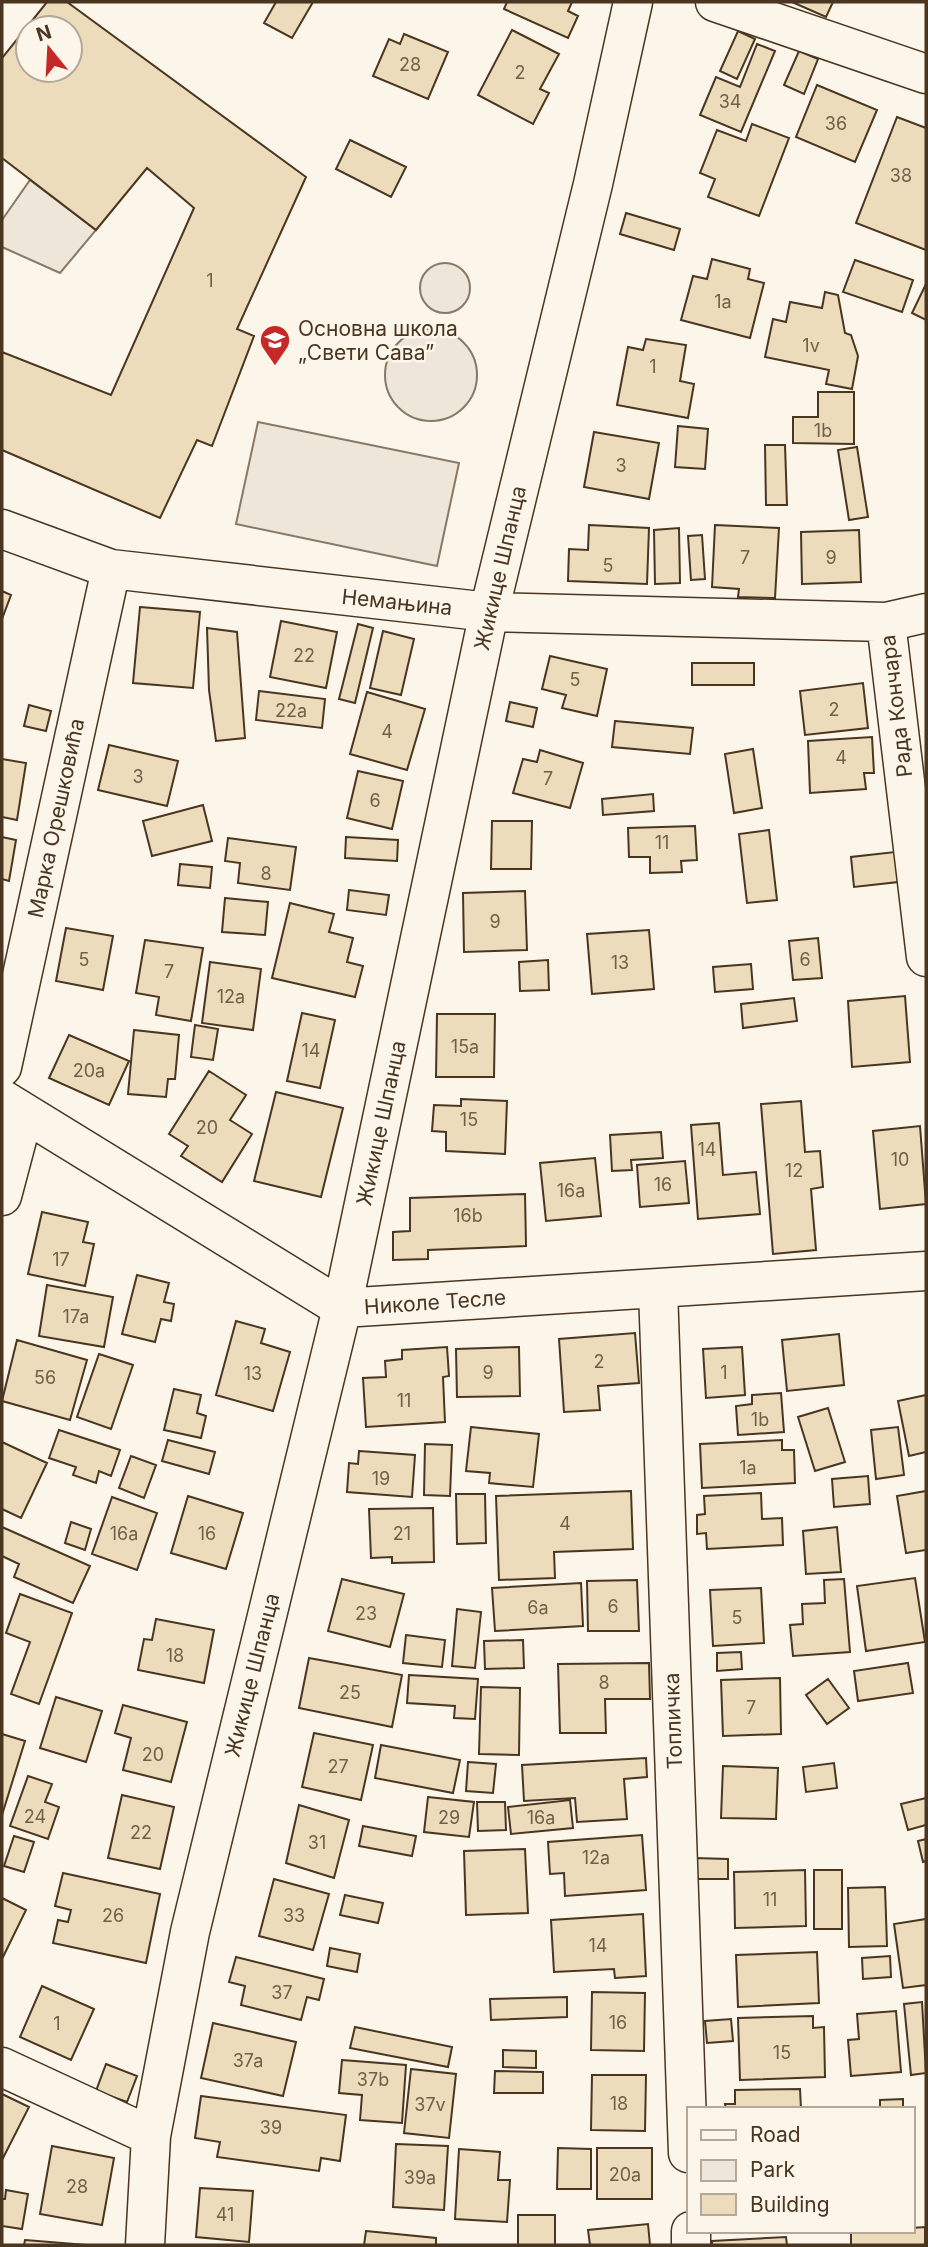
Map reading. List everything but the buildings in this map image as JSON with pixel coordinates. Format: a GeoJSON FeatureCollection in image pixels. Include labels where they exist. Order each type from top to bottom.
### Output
{"type":"FeatureCollection","features":[{"type":"Feature","properties":{"kind":"street","name":"Жикице Шпанца"},"geometry":{"type":"LineString","coordinates":[[145,2245],[151,2136],[190,1932],[342,1308],[489,612],[590,195],[633,2]]}},
{"type":"Feature","properties":{"kind":"street"},"geometry":{"type":"LineString","coordinates":[[715,2],[926,74]]}},
{"type":"Feature","properties":{"kind":"street","name":"Немањина"},"geometry":{"type":"LineString","coordinates":[[2,529],[111,569],[489,612],[887,622],[926,613]]}},
{"type":"Feature","properties":{"kind":"street","name":"Марка Орешковића"},"geometry":{"type":"LineString","coordinates":[[2,1067],[111,569]]}},
{"type":"Feature","properties":{"kind":"street","name":"Рада Кончара"},"geometry":{"type":"LineString","coordinates":[[887,622],[926,957]]}},
{"type":"Feature","properties":{"kind":"street"},"geometry":{"type":"LineString","coordinates":[[2,1196],[13,1106]]}},
{"type":"Feature","properties":{"kind":"street","name":"Николе Тесле"},"geometry":{"type":"LineString","coordinates":[[13,1106],[342,1308],[926,1271]]}},
{"type":"Feature","properties":{"kind":"street","name":"Топличка"},"geometry":{"type":"LineString","coordinates":[[658,1289],[687,2124]]}},
{"type":"Feature","properties":{"kind":"street"},"geometry":{"type":"LineString","coordinates":[[2,2067],[151,2136]]}},
{"type":"Feature","properties":{"kind":"green space"},"geometry":{"type":"Polygon","coordinates":[[[30,180],[96,230],[60,273],[2,247],[2,220],[30,180]]]}},
{"type":"Feature","properties":{"kind":"green space"},"geometry":{"type":"Polygon","coordinates":[[[445,263],[463,270],[470,288],[463,306],[445,313],[427,306],[420,288],[427,270],[445,263]]]}},
{"type":"Feature","properties":{"kind":"green space"},"geometry":{"type":"Polygon","coordinates":[[[431,329],[449,332],[464,342],[474,357],[477,375],[474,393],[464,408],[449,418],[431,421],[413,418],[398,408],[388,393],[385,375],[388,357],[398,342],[413,332],[431,329]]]}},
{"type":"Feature","properties":{"kind":"green space"},"geometry":{"type":"Polygon","coordinates":[[[258,422],[459,463],[437,566],[236,524],[258,422]]]}},
{"type":"Feature","properties":{"kind":"place","name":"Основна школа „Свети Сава”"},"geometry":{"type":"Point","coordinates":[275,367]}}]}
